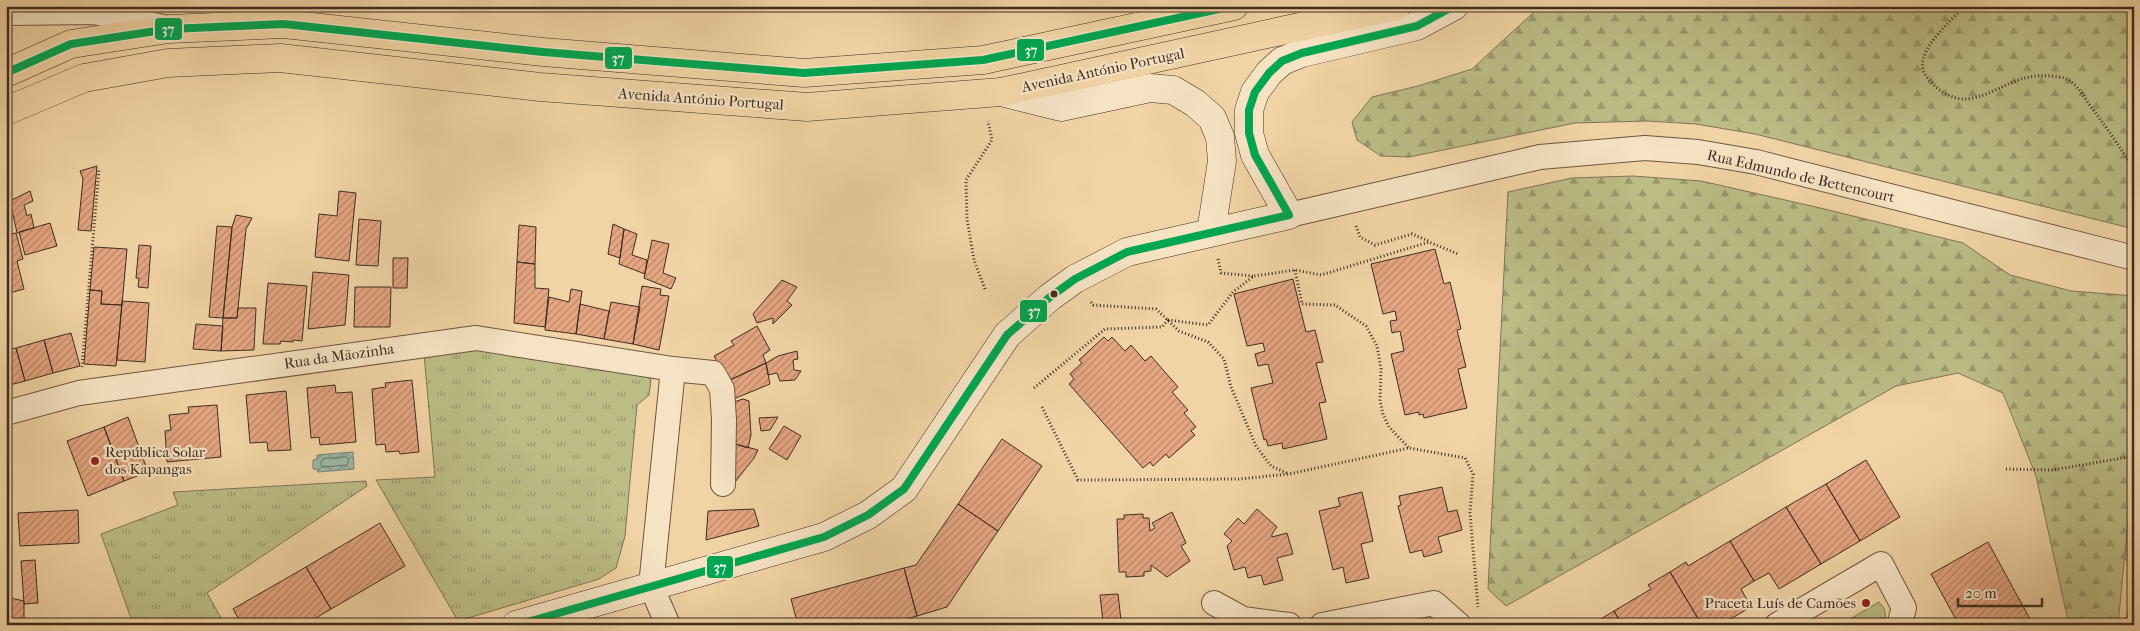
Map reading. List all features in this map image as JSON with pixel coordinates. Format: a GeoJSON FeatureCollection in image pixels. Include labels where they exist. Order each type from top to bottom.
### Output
{"type":"FeatureCollection","features":[{"type":"Feature","properties":{"kind":"main road"},"geometry":{"type":"LineString","coordinates":[[6,73],[71,44],[169,29],[284,24],[543,52],[804,74],[983,60],[1234,6]]}},
{"type":"Feature","properties":{"kind":"main road","name":"Avenida António Portugal"},"geometry":{"type":"LineString","coordinates":[[6,111],[84,78],[168,63],[280,58],[540,87],[807,107],[1001,92],[1396,6]]}},
{"type":"Feature","properties":{"kind":"street"},"geometry":{"type":"LineString","coordinates":[[516,625],[824,537],[868,514],[904,489],[1007,335],[1050,297],[1074,279],[1127,252],[1289,215],[1255,154],[1249,133],[1250,110],[1256,92],[1269,73],[1282,61],[1302,53],[1417,26],[1454,6]]}},
{"type":"Feature","properties":{"kind":"street"},"geometry":{"type":"LineString","coordinates":[[6,13],[94,12],[169,29]]}},
{"type":"Feature","properties":{"kind":"street"},"geometry":{"type":"LineString","coordinates":[[1001,92],[1062,107],[1150,88],[1173,90],[1195,103],[1212,118],[1220,137],[1222,161],[1211,232]]}},
{"type":"Feature","properties":{"kind":"street","name":"Rua Edmundo de Bettencourt"},"geometry":{"type":"LineString","coordinates":[[1289,215],[1540,157],[1645,148],[1698,152],[1756,162],[2134,258]]}},
{"type":"Feature","properties":{"kind":"street","name":"Rua da Mãozinha"},"geometry":{"type":"LineString","coordinates":[[6,413],[79,393],[476,338],[673,369],[713,373],[722,389],[724,420],[723,484]]}},
{"type":"Feature","properties":{"kind":"street"},"geometry":{"type":"LineString","coordinates":[[668,625],[652,586],[673,369]]}},
{"type":"Feature","properties":{"kind":"street"},"geometry":{"type":"LineString","coordinates":[[1777,625],[1881,564],[1904,608],[1898,625]]}},
{"type":"Feature","properties":{"kind":"street"},"geometry":{"type":"LineString","coordinates":[[1214,603],[1243,619],[1288,625]]}},
{"type":"Feature","properties":{"kind":"street"},"geometry":{"type":"LineString","coordinates":[[1322,625],[1434,603],[1459,625]]}},
{"type":"Feature","properties":{"kind":"path"},"geometry":{"type":"LineString","coordinates":[[1966,6],[1931,43],[1922,57],[1922,70],[1942,93],[1959,98],[1972,99],[2024,77],[2043,75],[2063,78],[2077,87],[2124,153],[2134,172]]}},
{"type":"Feature","properties":{"kind":"path"},"geometry":{"type":"LineString","coordinates":[[985,289],[974,260],[967,219],[966,180],[992,140]]}},
{"type":"Feature","properties":{"kind":"path"},"geometry":{"type":"LineString","coordinates":[[79,393],[99,168]]}},
{"type":"Feature","properties":{"kind":"path"},"geometry":{"type":"LineString","coordinates":[[1348,201],[1360,237],[1375,245],[1412,234],[1458,254]]}},
{"type":"Feature","properties":{"kind":"path"},"geometry":{"type":"LineString","coordinates":[[1211,232],[1221,273],[1254,276],[1295,270],[1321,275],[1430,242]]}},
{"type":"Feature","properties":{"kind":"path"},"geometry":{"type":"LineString","coordinates":[[1295,270],[1302,304],[1335,305],[1366,326],[1377,346],[1381,369],[1380,401],[1383,414],[1389,426],[1409,448]]}},
{"type":"Feature","properties":{"kind":"path"},"geometry":{"type":"LineString","coordinates":[[1168,320],[1208,325],[1233,292],[1254,276]]}},
{"type":"Feature","properties":{"kind":"path"},"geometry":{"type":"LineString","coordinates":[[1074,279],[1093,305],[1156,309],[1179,331],[1208,342],[1224,359],[1231,387],[1256,446],[1271,466],[1289,474]]}},
{"type":"Feature","properties":{"kind":"path"},"geometry":{"type":"LineString","coordinates":[[1034,388],[1105,329],[1162,327],[1168,320]]}},
{"type":"Feature","properties":{"kind":"path"},"geometry":{"type":"LineString","coordinates":[[1042,407],[1078,480],[1238,480],[1289,474],[1409,448],[1464,458],[1473,474],[1470,513],[1478,608]]}},
{"type":"Feature","properties":{"kind":"path"},"geometry":{"type":"LineString","coordinates":[[2006,469],[2053,470],[2134,456]]}},
{"type":"Feature","properties":{"kind":"green space"},"geometry":{"type":"Polygon","coordinates":[[[1545,6],[2134,6],[2134,229],[1755,134],[1696,124],[1647,121],[1575,123],[1409,157],[1381,156],[1357,140],[1352,122],[1372,97],[1418,86],[1472,69],[1533,13],[1545,6]]]}},
{"type":"Feature","properties":{"kind":"green space"},"geometry":{"type":"Polygon","coordinates":[[[1633,176],[1701,181],[1816,207],[1963,243],[2010,275],[2071,291],[2134,296],[2134,461],[2118,625],[2069,625],[2036,476],[2003,393],[1958,373],[1896,386],[1506,606],[1488,589],[1508,192],[1572,178],[1633,176]]]}},
{"type":"Feature","properties":{"kind":"green space"},"geometry":{"type":"Polygon","coordinates":[[[476,348],[599,370],[638,374],[651,379],[649,395],[637,405],[625,536],[616,568],[599,579],[458,621],[376,480],[435,477],[424,354],[476,348]]]}},
{"type":"Feature","properties":{"kind":"green space"},"geometry":{"type":"Polygon","coordinates":[[[366,481],[367,486],[207,593],[225,625],[110,625],[132,621],[101,534],[178,505],[173,492],[366,481]]]}},
{"type":"Feature","properties":{"kind":"green space"},"geometry":{"type":"Polygon","coordinates":[[[2134,512],[2134,563],[2108,553],[2134,512]]]}},
{"type":"Feature","properties":{"kind":"green space"},"geometry":{"type":"Polygon","coordinates":[[[1879,602],[1885,612],[1883,625],[1840,625],[1879,602]]]}},
{"type":"Feature","properties":{"kind":"water"},"geometry":{"type":"Polygon","coordinates":[[[353,452],[354,469],[318,472],[317,469],[313,469],[313,460],[317,459],[317,455],[353,452]]]}},
{"type":"Feature","properties":{"kind":"building"},"geometry":{"type":"Polygon","coordinates":[[[97,166],[91,231],[78,230],[83,179],[80,171],[97,166]]]}},
{"type":"Feature","properties":{"kind":"building"},"geometry":{"type":"Polygon","coordinates":[[[30,191],[33,201],[24,205],[27,216],[31,214],[34,228],[17,233],[10,201],[30,191]]]}},
{"type":"Feature","properties":{"kind":"building"},"geometry":{"type":"Polygon","coordinates":[[[339,191],[356,193],[349,261],[315,257],[319,214],[337,216],[339,191]]]}},
{"type":"Feature","properties":{"kind":"building"},"geometry":{"type":"Polygon","coordinates":[[[236,215],[252,218],[246,229],[237,318],[223,318],[232,227],[236,215]]]}},
{"type":"Feature","properties":{"kind":"building"},"geometry":{"type":"Polygon","coordinates":[[[359,219],[381,221],[378,266],[356,265],[359,219]]]}},
{"type":"Feature","properties":{"kind":"building"},"geometry":{"type":"Polygon","coordinates":[[[50,223],[57,246],[25,255],[19,232],[50,223]]]}},
{"type":"Feature","properties":{"kind":"building"},"geometry":{"type":"Polygon","coordinates":[[[613,224],[624,229],[620,258],[608,254],[613,224]]]}},
{"type":"Feature","properties":{"kind":"building"},"geometry":{"type":"Polygon","coordinates":[[[519,225],[536,227],[535,264],[517,262],[519,225]]]}},
{"type":"Feature","properties":{"kind":"building"},"geometry":{"type":"Polygon","coordinates":[[[217,226],[232,227],[223,318],[209,317],[217,226]]]}},
{"type":"Feature","properties":{"kind":"building"},"geometry":{"type":"Polygon","coordinates":[[[624,229],[637,234],[632,255],[647,260],[645,274],[619,264],[624,229]]]}},
{"type":"Feature","properties":{"kind":"building"},"geometry":{"type":"Polygon","coordinates":[[[16,233],[23,259],[17,261],[24,289],[6,294],[6,235],[16,233]]]}},
{"type":"Feature","properties":{"kind":"building"},"geometry":{"type":"Polygon","coordinates":[[[652,240],[669,244],[663,273],[676,278],[671,289],[644,278],[652,240]]]}},
{"type":"Feature","properties":{"kind":"building"},"geometry":{"type":"Polygon","coordinates":[[[139,245],[151,246],[148,288],[138,287],[139,278],[136,278],[139,245]]]}},
{"type":"Feature","properties":{"kind":"building"},"geometry":{"type":"Polygon","coordinates":[[[94,247],[127,249],[122,305],[101,304],[102,291],[90,290],[94,247]]]}},
{"type":"Feature","properties":{"kind":"building"},"geometry":{"type":"Polygon","coordinates":[[[1435,249],[1444,284],[1450,282],[1461,329],[1457,330],[1466,367],[1458,369],[1467,408],[1424,418],[1423,414],[1419,415],[1419,412],[1405,415],[1391,354],[1404,351],[1400,331],[1392,333],[1390,321],[1397,320],[1395,311],[1383,314],[1371,264],[1435,249]]]}},
{"type":"Feature","properties":{"kind":"building"},"geometry":{"type":"Polygon","coordinates":[[[393,258],[408,258],[407,288],[393,288],[393,258]]]}},
{"type":"Feature","properties":{"kind":"building"},"geometry":{"type":"Polygon","coordinates":[[[517,262],[535,264],[535,288],[549,289],[545,327],[514,323],[517,262]]]}},
{"type":"Feature","properties":{"kind":"building"},"geometry":{"type":"Polygon","coordinates":[[[313,272],[349,275],[345,325],[308,329],[313,272]]]}},
{"type":"Feature","properties":{"kind":"building"},"geometry":{"type":"Polygon","coordinates":[[[1293,279],[1306,332],[1315,330],[1323,362],[1316,363],[1326,402],[1319,403],[1327,439],[1283,449],[1282,443],[1268,446],[1266,439],[1264,440],[1251,388],[1273,383],[1268,364],[1258,366],[1255,354],[1265,351],[1263,343],[1247,346],[1234,294],[1293,279]]]}},
{"type":"Feature","properties":{"kind":"building"},"geometry":{"type":"Polygon","coordinates":[[[782,280],[797,287],[787,301],[792,305],[773,324],[773,318],[757,323],[753,314],[782,280]]]}},
{"type":"Feature","properties":{"kind":"building"},"geometry":{"type":"Polygon","coordinates":[[[268,283],[307,286],[302,341],[293,340],[293,342],[281,341],[280,344],[263,344],[268,283]]]}},
{"type":"Feature","properties":{"kind":"building"},"geometry":{"type":"Polygon","coordinates":[[[642,286],[661,289],[660,295],[669,296],[659,350],[633,344],[642,286]]]}},
{"type":"Feature","properties":{"kind":"building"},"geometry":{"type":"Polygon","coordinates":[[[355,287],[391,287],[390,327],[354,327],[355,287]]]}},
{"type":"Feature","properties":{"kind":"building"},"geometry":{"type":"Polygon","coordinates":[[[571,289],[582,291],[576,334],[545,330],[549,297],[569,302],[571,289]]]}},
{"type":"Feature","properties":{"kind":"building"},"geometry":{"type":"Polygon","coordinates":[[[90,290],[102,291],[101,304],[122,305],[116,366],[84,364],[90,290]]]}},
{"type":"Feature","properties":{"kind":"building"},"geometry":{"type":"Polygon","coordinates":[[[122,301],[149,303],[145,362],[117,360],[122,301]]]}},
{"type":"Feature","properties":{"kind":"building"},"geometry":{"type":"Polygon","coordinates":[[[611,302],[640,307],[633,344],[604,339],[611,302]]]}},
{"type":"Feature","properties":{"kind":"building"},"geometry":{"type":"Polygon","coordinates":[[[580,304],[609,311],[604,339],[576,334],[580,304]]]}},
{"type":"Feature","properties":{"kind":"building"},"geometry":{"type":"Polygon","coordinates":[[[238,308],[256,308],[254,350],[221,351],[223,318],[237,318],[238,308]]]}},
{"type":"Feature","properties":{"kind":"building"},"geometry":{"type":"Polygon","coordinates":[[[196,324],[223,326],[221,351],[193,349],[196,324]]]}},
{"type":"Feature","properties":{"kind":"building"},"geometry":{"type":"Polygon","coordinates":[[[757,326],[770,350],[763,355],[766,363],[728,381],[714,356],[734,345],[731,341],[757,326]]]}},
{"type":"Feature","properties":{"kind":"building"},"geometry":{"type":"Polygon","coordinates":[[[71,333],[80,366],[53,373],[44,340],[71,333]]]}},
{"type":"Feature","properties":{"kind":"building"},"geometry":{"type":"Polygon","coordinates":[[[1104,337],[1108,341],[1112,337],[1125,351],[1131,345],[1145,361],[1151,356],[1178,387],[1172,392],[1188,410],[1184,413],[1196,427],[1191,431],[1195,435],[1169,458],[1166,454],[1153,466],[1150,462],[1143,468],[1069,384],[1074,379],[1070,374],[1082,363],[1079,360],[1104,337]]]}},
{"type":"Feature","properties":{"kind":"building"},"geometry":{"type":"Polygon","coordinates":[[[44,340],[53,373],[25,381],[16,348],[44,340]]]}},
{"type":"Feature","properties":{"kind":"building"},"geometry":{"type":"Polygon","coordinates":[[[16,348],[25,381],[6,386],[6,350],[16,348]]]}},
{"type":"Feature","properties":{"kind":"building"},"geometry":{"type":"Polygon","coordinates":[[[797,351],[798,359],[793,360],[794,370],[801,371],[795,380],[780,381],[777,373],[768,375],[766,363],[778,356],[797,351]]]}},
{"type":"Feature","properties":{"kind":"building"},"geometry":{"type":"Polygon","coordinates":[[[766,363],[770,384],[731,400],[728,381],[766,363]]]}},
{"type":"Feature","properties":{"kind":"building"},"geometry":{"type":"Polygon","coordinates":[[[412,380],[419,452],[400,454],[399,451],[386,452],[385,444],[376,445],[372,389],[386,387],[385,383],[412,380]]]}},
{"type":"Feature","properties":{"kind":"building"},"geometry":{"type":"Polygon","coordinates":[[[335,385],[336,393],[352,392],[356,442],[320,445],[319,437],[311,438],[307,388],[335,385]]]}},
{"type":"Feature","properties":{"kind":"building"},"geometry":{"type":"Polygon","coordinates":[[[286,391],[291,450],[268,451],[267,442],[250,443],[246,395],[286,391]]]}},
{"type":"Feature","properties":{"kind":"building"},"geometry":{"type":"Polygon","coordinates":[[[743,399],[749,401],[751,435],[748,448],[732,443],[731,403],[743,399]]]}},
{"type":"Feature","properties":{"kind":"building"},"geometry":{"type":"Polygon","coordinates":[[[217,405],[221,457],[167,462],[165,431],[171,430],[169,415],[189,413],[188,407],[217,405]]]}},
{"type":"Feature","properties":{"kind":"building"},"geometry":{"type":"Polygon","coordinates":[[[128,417],[148,472],[124,481],[104,427],[128,417]]]}},
{"type":"Feature","properties":{"kind":"building"},"geometry":{"type":"Polygon","coordinates":[[[778,417],[770,430],[761,431],[759,418],[778,417]]]}},
{"type":"Feature","properties":{"kind":"building"},"geometry":{"type":"Polygon","coordinates":[[[784,426],[801,436],[787,460],[769,449],[784,426]]]}},
{"type":"Feature","properties":{"kind":"building","name":"República Solar dos Kapangas"},"geometry":{"type":"Polygon","coordinates":[[[104,427],[124,481],[88,496],[67,441],[104,427]]]}},
{"type":"Feature","properties":{"kind":"building"},"geometry":{"type":"Polygon","coordinates":[[[1002,439],[1042,466],[998,531],[958,504],[1002,439]]]}},
{"type":"Feature","properties":{"kind":"building"},"geometry":{"type":"Polygon","coordinates":[[[732,443],[758,450],[735,482],[732,481],[732,443]]]}},
{"type":"Feature","properties":{"kind":"building"},"geometry":{"type":"Polygon","coordinates":[[[1866,460],[1900,517],[1860,541],[1826,484],[1866,460]]]}},
{"type":"Feature","properties":{"kind":"building"},"geometry":{"type":"Polygon","coordinates":[[[1826,484],[1860,541],[1821,564],[1786,507],[1826,484]]]}},
{"type":"Feature","properties":{"kind":"building"},"geometry":{"type":"Polygon","coordinates":[[[1442,487],[1448,512],[1457,510],[1462,530],[1438,537],[1442,552],[1424,557],[1422,550],[1410,553],[1398,506],[1401,505],[1399,496],[1442,487]]]}},
{"type":"Feature","properties":{"kind":"building"},"geometry":{"type":"Polygon","coordinates":[[[1362,492],[1373,541],[1361,544],[1369,578],[1346,583],[1343,567],[1333,570],[1319,511],[1340,506],[1338,498],[1362,492]]]}},
{"type":"Feature","properties":{"kind":"building"},"geometry":{"type":"Polygon","coordinates":[[[958,504],[998,531],[947,607],[917,616],[904,568],[916,565],[958,504]]]}},
{"type":"Feature","properties":{"kind":"building"},"geometry":{"type":"Polygon","coordinates":[[[1786,507],[1821,564],[1779,589],[1769,573],[1754,581],[1730,541],[1786,507]]]}},
{"type":"Feature","properties":{"kind":"building"},"geometry":{"type":"Polygon","coordinates":[[[754,509],[759,526],[706,540],[708,511],[754,509]]]}},
{"type":"Feature","properties":{"kind":"building"},"geometry":{"type":"Polygon","coordinates":[[[1257,509],[1277,527],[1272,537],[1287,533],[1293,554],[1277,558],[1283,580],[1264,585],[1261,575],[1248,578],[1245,567],[1234,570],[1227,546],[1232,541],[1224,534],[1238,518],[1244,524],[1257,509]]]}},
{"type":"Feature","properties":{"kind":"building"},"geometry":{"type":"Polygon","coordinates":[[[78,510],[79,543],[20,546],[18,513],[78,510]]]}},
{"type":"Feature","properties":{"kind":"building"},"geometry":{"type":"Polygon","coordinates":[[[1172,512],[1186,543],[1181,546],[1190,561],[1167,577],[1151,565],[1151,571],[1144,572],[1144,576],[1126,577],[1126,572],[1119,572],[1117,519],[1124,519],[1124,515],[1143,514],[1143,518],[1149,518],[1150,531],[1155,528],[1152,523],[1172,512]]]}},
{"type":"Feature","properties":{"kind":"building"},"geometry":{"type":"Polygon","coordinates":[[[380,523],[405,566],[331,609],[306,567],[380,523]]]}},
{"type":"Feature","properties":{"kind":"building"},"geometry":{"type":"Polygon","coordinates":[[[1730,541],[1754,581],[1741,589],[1751,607],[1720,625],[1702,625],[1670,572],[1686,562],[1688,566],[1730,541]]]}},
{"type":"Feature","properties":{"kind":"building"},"geometry":{"type":"Polygon","coordinates":[[[1988,542],[2030,619],[2019,625],[1959,625],[1931,574],[1988,542]]]}},
{"type":"Feature","properties":{"kind":"building"},"geometry":{"type":"Polygon","coordinates":[[[35,560],[38,603],[24,604],[21,561],[35,560]]]}},
{"type":"Feature","properties":{"kind":"building"},"geometry":{"type":"Polygon","coordinates":[[[306,567],[331,609],[304,625],[242,625],[233,609],[306,567]]]}},
{"type":"Feature","properties":{"kind":"building"},"geometry":{"type":"Polygon","coordinates":[[[904,568],[917,616],[885,625],[798,625],[791,599],[904,568]]]}},
{"type":"Feature","properties":{"kind":"building"},"geometry":{"type":"Polygon","coordinates":[[[1670,572],[1702,625],[1622,625],[1614,611],[1651,589],[1648,585],[1670,572]]]}},
{"type":"Feature","properties":{"kind":"building"},"geometry":{"type":"Polygon","coordinates":[[[2134,591],[2134,625],[2123,625],[2127,617],[2134,591]]]}},
{"type":"Feature","properties":{"kind":"building"},"geometry":{"type":"Polygon","coordinates":[[[1118,594],[1121,620],[1103,622],[1100,595],[1118,594]]]}},
{"type":"Feature","properties":{"kind":"building"},"geometry":{"type":"Polygon","coordinates":[[[6,597],[24,601],[24,625],[6,625],[6,597]]]}},
{"type":"Feature","properties":{"kind":"building"},"geometry":{"type":"Polygon","coordinates":[[[1614,611],[1622,625],[1591,625],[1604,617],[1614,611]]]}},
{"type":"Feature","properties":{"kind":"building"},"geometry":{"type":"Polygon","coordinates":[[[2030,619],[2033,625],[2019,625],[2030,619]]]}},
{"type":"Feature","properties":{"kind":"building"},"geometry":{"type":"Polygon","coordinates":[[[1121,620],[1121,625],[1103,625],[1103,622],[1121,620]]]}},
{"type":"Feature","properties":{"kind":"transit line","name":"37"},"geometry":{"type":"LineString","coordinates":[[6,73],[71,44],[169,29],[284,24],[543,52],[804,73],[983,60],[1233,6]]}},
{"type":"Feature","properties":{"kind":"transit line","name":"37"},"geometry":{"type":"LineString","coordinates":[[517,625],[824,537],[868,515],[904,489],[1007,335],[1050,297],[1075,279],[1127,252],[1289,215],[1255,155],[1249,133],[1249,110],[1255,92],[1269,73],[1282,61],[1302,53],[1417,26],[1454,6]]}},
{"type":"Feature","properties":{"kind":"place","name":"República Solar dos Kapangas"},"geometry":{"type":"Point","coordinates":[95,461]}},
{"type":"Feature","properties":{"kind":"place","name":"Praceta Luís de Camões"},"geometry":{"type":"Point","coordinates":[1866,603]}}]}
